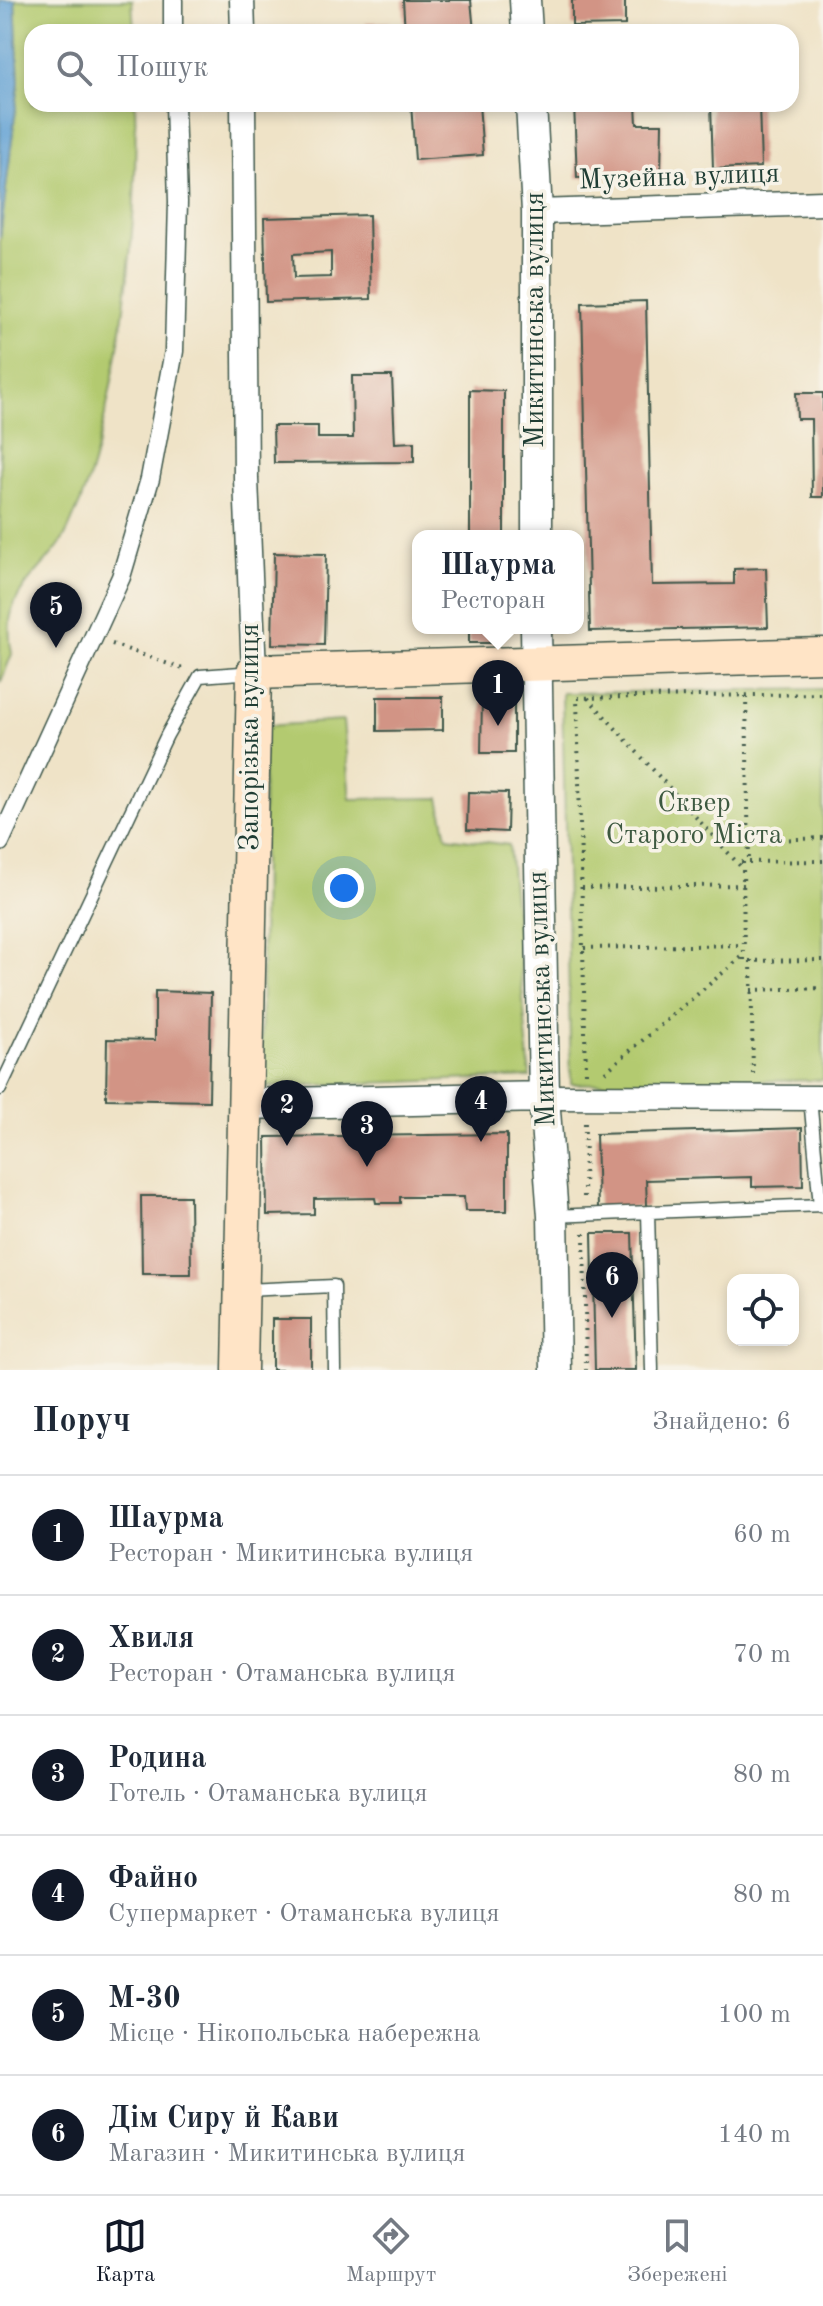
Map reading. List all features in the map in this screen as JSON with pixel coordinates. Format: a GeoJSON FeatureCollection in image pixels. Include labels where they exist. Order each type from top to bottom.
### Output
{"type":"FeatureCollection","features":[{"type":"Feature","properties":{"kind":"main road"},"geometry":{"type":"LineString","coordinates":[[254,672],[823,655]]}},
{"type":"Feature","properties":{"kind":"main road","name":"Запорізька вулиця"},"geometry":{"type":"LineString","coordinates":[[240,1370],[254,672]]}},
{"type":"Feature","properties":{"kind":"street"},"geometry":{"type":"LineString","coordinates":[[173,0],[173,24]]}},
{"type":"Feature","properties":{"kind":"street"},"geometry":{"type":"LineString","coordinates":[[242,0],[243,24]]}},
{"type":"Feature","properties":{"kind":"street"},"geometry":{"type":"LineString","coordinates":[[525,0],[526,24]]}},
{"type":"Feature","properties":{"kind":"street"},"geometry":{"type":"LineString","coordinates":[[0,842],[96,638],[121,577],[150,479],[174,351],[178,202],[175,112]]}},
{"type":"Feature","properties":{"kind":"street","name":"Запорізька вулиця"},"geometry":{"type":"LineString","coordinates":[[243,112],[246,479],[254,672]]}},
{"type":"Feature","properties":{"kind":"street","name":"Микитинська вулиця"},"geometry":{"type":"LineString","coordinates":[[531,112],[537,212],[537,530]]}},
{"type":"Feature","properties":{"kind":"street","name":"Музейна вулиця"},"geometry":{"type":"LineString","coordinates":[[537,212],[823,203]]}},
{"type":"Feature","properties":{"kind":"street","name":"Микитинська вулиця"},"geometry":{"type":"LineString","coordinates":[[536,634],[544,1097],[553,1216],[556,1370]]}},
{"type":"Feature","properties":{"kind":"street"},"geometry":{"type":"LineString","coordinates":[[244,1104],[544,1097],[816,1098]]}},
{"type":"Feature","properties":{"kind":"lane"},"geometry":{"type":"LineString","coordinates":[[0,1089],[167,735],[200,676],[254,672]]}},
{"type":"Feature","properties":{"kind":"lane"},"geometry":{"type":"LineString","coordinates":[[553,1216],[821,1206],[816,1098]]}},
{"type":"Feature","properties":{"kind":"lane"},"geometry":{"type":"LineString","coordinates":[[648,1212],[652,1370]]}},
{"type":"Feature","properties":{"kind":"lane"},"geometry":{"type":"LineString","coordinates":[[241,1290],[334,1286],[335,1370]]}},
{"type":"Feature","properties":{"kind":"path"},"geometry":{"type":"LineString","coordinates":[[96,638],[200,676]]}},
{"type":"Feature","properties":{"kind":"path"},"geometry":{"type":"LineString","coordinates":[[586,1077],[577,698],[823,694]]}},
{"type":"Feature","properties":{"kind":"path"},"geometry":{"type":"LineString","coordinates":[[746,695],[749,862]]}},
{"type":"Feature","properties":{"kind":"path"},"geometry":{"type":"LineString","coordinates":[[588,698],[744,869]]}},
{"type":"Feature","properties":{"kind":"path"},"geometry":{"type":"LineString","coordinates":[[748,841],[823,838]]}},
{"type":"Feature","properties":{"kind":"path"},"geometry":{"type":"LineString","coordinates":[[823,861],[743,862],[744,961],[823,960]]}},
{"type":"Feature","properties":{"kind":"path"},"geometry":{"type":"LineString","coordinates":[[582,888],[744,885]]}},
{"type":"Feature","properties":{"kind":"path"},"geometry":{"type":"LineString","coordinates":[[584,948],[744,945]]}},
{"type":"Feature","properties":{"kind":"path"},"geometry":{"type":"LineString","coordinates":[[600,1076],[744,955]]}},
{"type":"Feature","properties":{"kind":"path"},"geometry":{"type":"LineString","coordinates":[[751,960],[753,1075]]}},
{"type":"Feature","properties":{"kind":"path"},"geometry":{"type":"LineString","coordinates":[[751,990],[823,988]]}},
{"type":"Feature","properties":{"kind":"green space"},"geometry":{"type":"Polygon","coordinates":[[[15,0],[132,0],[134,24],[24,24],[24,112],[135,112],[135,180],[121,331],[94,460],[65,537],[29,580],[15,604],[10,617],[12,654],[0,684],[0,238],[19,82],[15,0]]]}},
{"type":"Feature","properties":{"kind":"green space","name":"Сквер Старого Міста"},"geometry":{"type":"Polygon","coordinates":[[[823,689],[823,1080],[571,1084],[562,693],[823,689]]]}},
{"type":"Feature","properties":{"kind":"green space"},"geometry":{"type":"Polygon","coordinates":[[[343,721],[350,799],[439,798],[447,837],[509,845],[530,1077],[261,1087],[264,726],[343,721]]]}},
{"type":"Feature","properties":{"kind":"water"},"geometry":{"type":"Polygon","coordinates":[[[0,0],[15,0],[19,82],[0,238],[0,0]]]}},
{"type":"Feature","properties":{"kind":"building"},"geometry":{"type":"Polygon","coordinates":[[[403,0],[471,0],[473,24],[404,24],[403,0]]]}},
{"type":"Feature","properties":{"kind":"building"},"geometry":{"type":"Polygon","coordinates":[[[572,0],[625,0],[625,24],[572,24],[572,0]]]}},
{"type":"Feature","properties":{"kind":"building"},"geometry":{"type":"Polygon","coordinates":[[[366,22],[390,22],[390,24],[366,22]]]}},
{"type":"Feature","properties":{"kind":"building"},"geometry":{"type":"Polygon","coordinates":[[[412,112],[480,112],[483,155],[415,160],[412,112]]]}},
{"type":"Feature","properties":{"kind":"building"},"geometry":{"type":"Polygon","coordinates":[[[574,112],[636,112],[637,124],[662,124],[661,174],[577,178],[574,112]]]}},
{"type":"Feature","properties":{"kind":"building"},"geometry":{"type":"Polygon","coordinates":[[[711,112],[759,112],[761,167],[713,169],[711,112]]]}},
{"type":"Feature","properties":{"kind":"building"},"geometry":{"type":"Polygon","coordinates":[[[369,215],[371,299],[266,302],[264,218],[369,215]],[[331,252],[293,254],[294,278],[331,277],[331,252]]]}},
{"type":"Feature","properties":{"kind":"building"},"geometry":{"type":"Polygon","coordinates":[[[646,301],[652,585],[734,584],[734,569],[766,568],[768,627],[590,631],[582,303],[646,301]]]}},
{"type":"Feature","properties":{"kind":"building"},"geometry":{"type":"Polygon","coordinates":[[[352,376],[392,376],[395,443],[414,442],[414,462],[274,463],[273,426],[318,426],[318,438],[353,438],[352,376]]]}},
{"type":"Feature","properties":{"kind":"building"},"geometry":{"type":"Polygon","coordinates":[[[470,390],[504,391],[504,530],[470,530],[470,390]]]}},
{"type":"Feature","properties":{"kind":"building"},"geometry":{"type":"Polygon","coordinates":[[[796,393],[823,393],[823,497],[812,497],[811,419],[797,419],[796,393]]]}},
{"type":"Feature","properties":{"kind":"building"},"geometry":{"type":"Polygon","coordinates":[[[274,553],[326,554],[324,645],[272,644],[274,553]]]}},
{"type":"Feature","properties":{"kind":"building"},"geometry":{"type":"Polygon","coordinates":[[[469,634],[505,634],[497,643],[469,643],[469,634]]]}},
{"type":"Feature","properties":{"kind":"building"},"geometry":{"type":"Polygon","coordinates":[[[377,697],[443,697],[443,730],[377,731],[377,697]]]}},
{"type":"Feature","properties":{"kind":"building"},"geometry":{"type":"Polygon","coordinates":[[[482,699],[514,700],[514,753],[481,753],[482,699]]]}},
{"type":"Feature","properties":{"kind":"building"},"geometry":{"type":"Polygon","coordinates":[[[468,792],[508,793],[507,832],[467,830],[468,792]]]}},
{"type":"Feature","properties":{"kind":"building"},"geometry":{"type":"Polygon","coordinates":[[[155,991],[211,993],[209,1101],[106,1099],[107,1039],[155,1040],[155,991]]]}},
{"type":"Feature","properties":{"kind":"building"},"geometry":{"type":"Polygon","coordinates":[[[802,1128],[803,1186],[752,1187],[752,1177],[646,1180],[647,1207],[598,1208],[596,1134],[802,1128]]]}},
{"type":"Feature","properties":{"kind":"building"},"geometry":{"type":"Polygon","coordinates":[[[507,1134],[507,1211],[465,1211],[464,1197],[400,1197],[400,1203],[376,1203],[375,1198],[314,1199],[314,1214],[267,1215],[266,1137],[507,1134]]]}},
{"type":"Feature","properties":{"kind":"building"},"geometry":{"type":"Polygon","coordinates":[[[141,1196],[190,1196],[191,1274],[142,1274],[141,1196]]]}},
{"type":"Feature","properties":{"kind":"building"},"geometry":{"type":"Polygon","coordinates":[[[592,1233],[632,1233],[636,1370],[595,1370],[592,1233]]]}},
{"type":"Feature","properties":{"kind":"building"},"geometry":{"type":"Polygon","coordinates":[[[272,1319],[311,1319],[311,1370],[272,1370],[272,1319]]]}},
{"type":"Feature","properties":{"kind":"place","name":"М-30"},"geometry":{"type":"Point","coordinates":[56,648]}},
{"type":"Feature","properties":{"kind":"place","name":"Шаурма"},"geometry":{"type":"Point","coordinates":[498,726]}},
{"type":"Feature","properties":{"kind":"place","name":"Файно"},"geometry":{"type":"Point","coordinates":[481,1142]}},
{"type":"Feature","properties":{"kind":"place","name":"Хвиля"},"geometry":{"type":"Point","coordinates":[287,1146]}},
{"type":"Feature","properties":{"kind":"place","name":"Родина"},"geometry":{"type":"Point","coordinates":[367,1167]}},
{"type":"Feature","properties":{"kind":"place","name":"Дім Сиру й Кави"},"geometry":{"type":"Point","coordinates":[612,1318]}}]}
